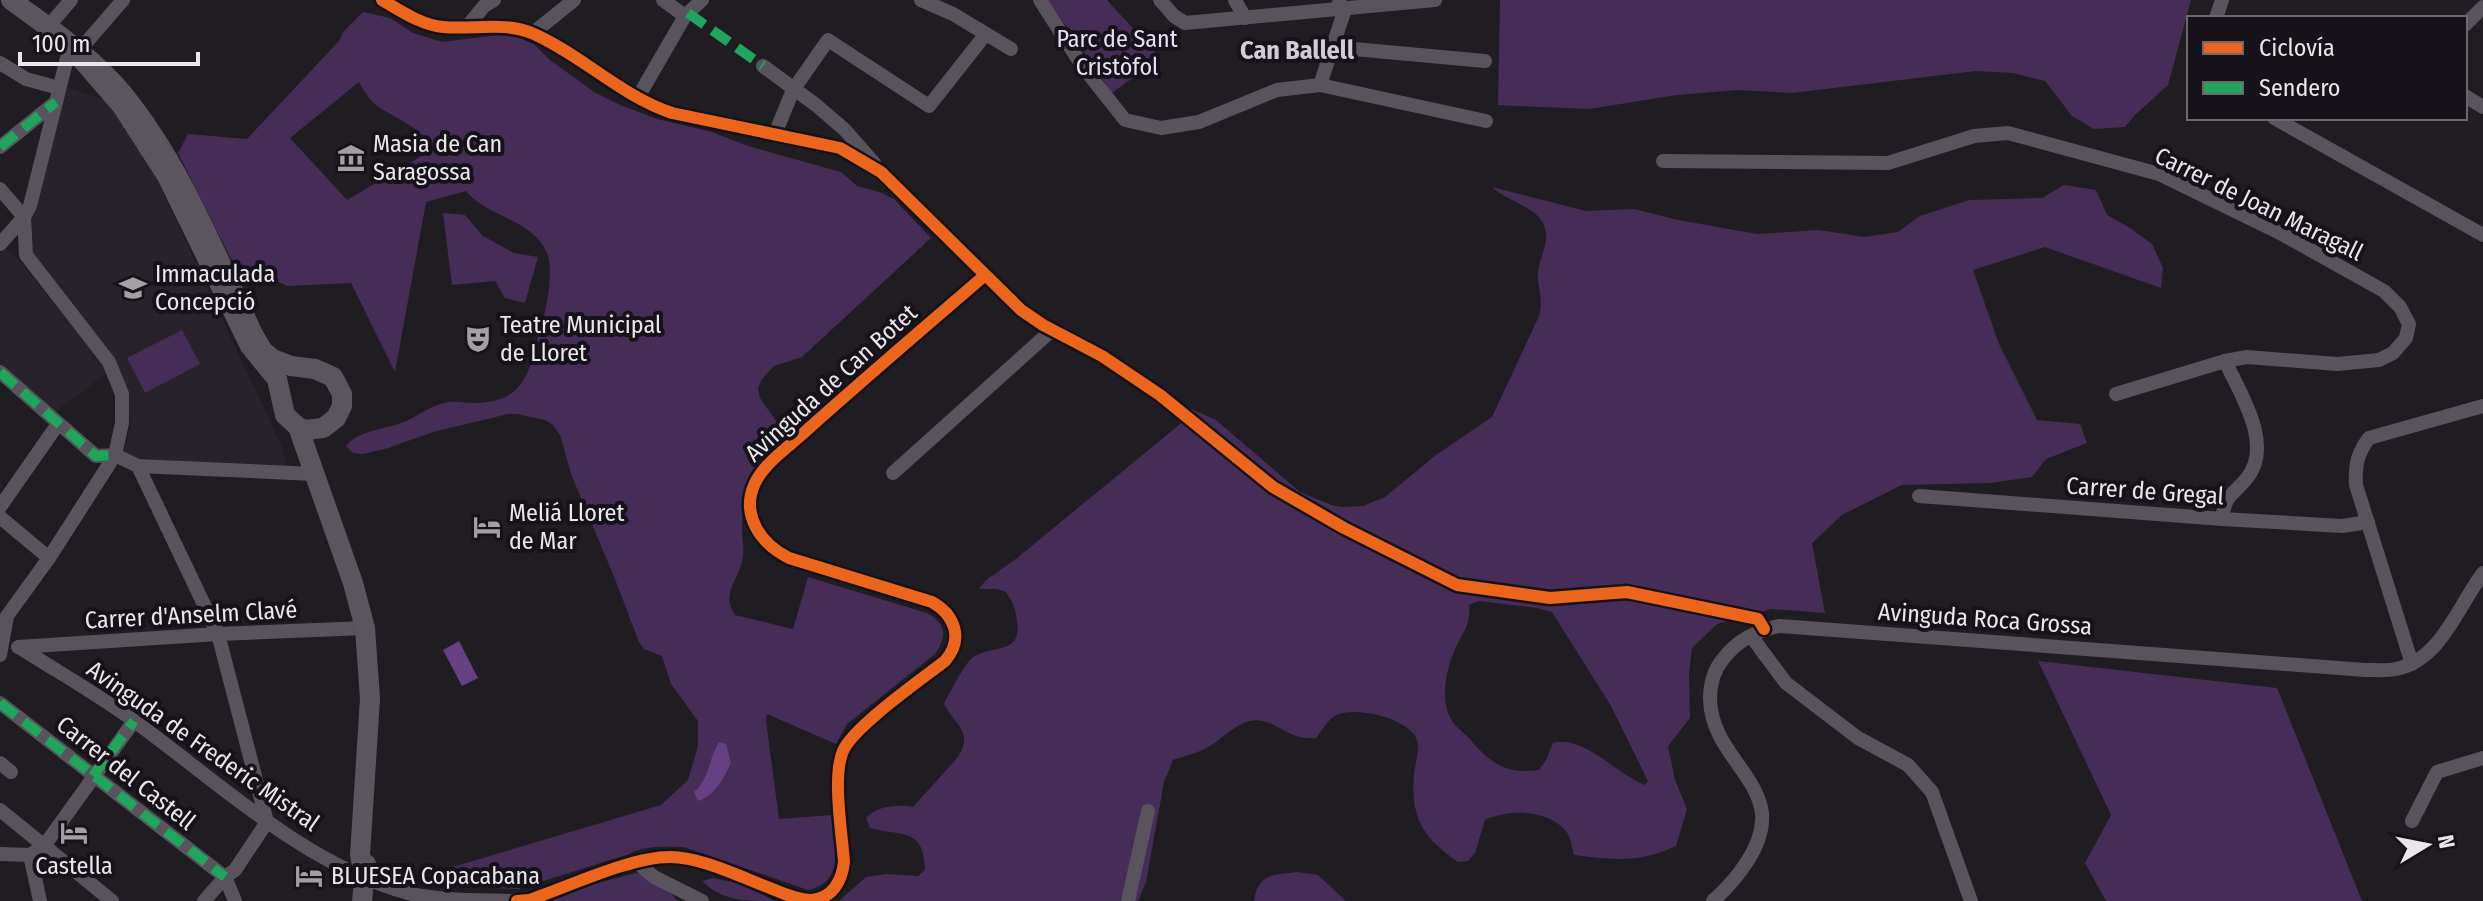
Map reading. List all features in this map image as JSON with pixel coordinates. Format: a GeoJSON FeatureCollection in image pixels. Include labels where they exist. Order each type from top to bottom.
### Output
{"type":"FeatureCollection","features":[{"type":"Feature","properties":{"kind":"main road"},"geometry":{"type":"LineString","coordinates":[[11,0],[48,27],[124,95],[184,188],[263,351],[281,362],[321,371],[333,377],[342,394],[339,413],[323,428],[314,447],[318,483],[336,514],[359,571],[377,647],[379,716],[362,901]]}},
{"type":"Feature","properties":{"kind":"main road"},"geometry":{"type":"LineString","coordinates":[[74,49],[122,106],[167,176],[250,346],[277,379],[285,415],[298,427],[318,483],[353,583],[365,628],[370,699],[360,855],[364,876]]}},
{"type":"Feature","properties":{"kind":"main road"},"geometry":{"type":"LineString","coordinates":[[281,399],[292,377],[309,369]]}},
{"type":"Feature","properties":{"kind":"main road"},"geometry":{"type":"LineString","coordinates":[[298,427],[323,428]]}},
{"type":"Feature","properties":{"kind":"street"},"geometry":{"type":"LineString","coordinates":[[48,27],[71,0]]}},
{"type":"Feature","properties":{"kind":"street"},"geometry":{"type":"LineString","coordinates":[[0,244],[30,206],[58,95],[74,49],[123,0]]}},
{"type":"Feature","properties":{"kind":"street"},"geometry":{"type":"LineString","coordinates":[[382,0],[428,24],[496,27],[533,33],[580,59],[637,99],[672,113],[840,148],[881,172]]}},
{"type":"Feature","properties":{"kind":"street"},"geometry":{"type":"LineString","coordinates":[[467,27],[484,6],[494,0]]}},
{"type":"Feature","properties":{"kind":"street"},"geometry":{"type":"LineString","coordinates":[[533,33],[574,0]]}},
{"type":"Feature","properties":{"kind":"street"},"geometry":{"type":"LineString","coordinates":[[663,0],[685,16]]}},
{"type":"Feature","properties":{"kind":"street"},"geometry":{"type":"LineString","coordinates":[[637,99],[685,16],[702,0]]}},
{"type":"Feature","properties":{"kind":"street"},"geometry":{"type":"LineString","coordinates":[[921,0],[953,14],[1011,49]]}},
{"type":"Feature","properties":{"kind":"street"},"geometry":{"type":"LineString","coordinates":[[1040,0],[1083,67],[1125,120],[1161,128],[1199,122],[1277,90],[1320,85],[1486,121]]}},
{"type":"Feature","properties":{"kind":"street"},"geometry":{"type":"LineString","coordinates":[[1160,0],[1185,23],[1340,4],[1435,0]]}},
{"type":"Feature","properties":{"kind":"street"},"geometry":{"type":"LineString","coordinates":[[1235,0],[1245,18]]}},
{"type":"Feature","properties":{"kind":"street"},"geometry":{"type":"LineString","coordinates":[[1320,85],[1332,47],[1340,4]]}},
{"type":"Feature","properties":{"kind":"street"},"geometry":{"type":"LineString","coordinates":[[2467,23],[2483,7]]}},
{"type":"Feature","properties":{"kind":"street"},"geometry":{"type":"LineString","coordinates":[[775,134],[793,90],[828,40],[929,106],[985,35]]}},
{"type":"Feature","properties":{"kind":"street"},"geometry":{"type":"LineString","coordinates":[[1332,47],[1485,61]]}},
{"type":"Feature","properties":{"kind":"street"},"geometry":{"type":"LineString","coordinates":[[763,66],[845,130],[881,172],[1021,310],[1102,356],[1160,395],[1273,487],[1344,528],[1457,585],[1550,598],[1627,592],[1758,619],[1757,632],[1786,683],[1858,738],[1908,765],[1932,792],[1971,901]]}},
{"type":"Feature","properties":{"kind":"street"},"geometry":{"type":"LineString","coordinates":[[3,69],[58,95]]}},
{"type":"Feature","properties":{"kind":"street"},"geometry":{"type":"LineString","coordinates":[[0,147],[58,95]]}},
{"type":"Feature","properties":{"kind":"street"},"geometry":{"type":"LineString","coordinates":[[2278,120],[2483,235]]}},
{"type":"Feature","properties":{"kind":"street","name":"Carrer de Joan Maragall"},"geometry":{"type":"LineString","coordinates":[[1663,161],[1888,163],[1974,136],[2008,133],[2159,174],[2280,233],[2384,291],[2400,307],[2409,324],[2406,338],[2393,353],[2379,360],[2337,364],[2247,357],[2116,394]]}},
{"type":"Feature","properties":{"kind":"street"},"geometry":{"type":"LineString","coordinates":[[0,189],[24,217],[26,255],[109,362],[122,394],[122,423],[115,455],[49,558],[7,616],[1,648],[19,647]]}},
{"type":"Feature","properties":{"kind":"street","name":"Avinguda de Can Botet"},"geometry":{"type":"LineString","coordinates":[[517,901],[529,900],[644,861],[677,857],[808,900],[826,896],[839,882],[844,862],[838,781],[843,751],[858,731],[945,661],[955,639],[953,622],[944,609],[932,602],[774,551],[762,539],[750,503],[755,484],[764,469],[984,276]]}},
{"type":"Feature","properties":{"kind":"street"},"geometry":{"type":"LineString","coordinates":[[893,473],[1052,330]]}},
{"type":"Feature","properties":{"kind":"street"},"geometry":{"type":"LineString","coordinates":[[2222,519],[2225,502],[2247,478],[2257,455],[2253,425],[2225,361]]}},
{"type":"Feature","properties":{"kind":"street"},"geometry":{"type":"LineString","coordinates":[[0,372],[96,456],[115,455],[138,466],[318,483]]}},
{"type":"Feature","properties":{"kind":"street"},"geometry":{"type":"LineString","coordinates":[[2483,406],[2369,438],[2359,451],[2355,466],[2356,485],[2412,664],[2437,642],[2483,573]]}},
{"type":"Feature","properties":{"kind":"street"},"geometry":{"type":"LineString","coordinates":[[0,507],[58,424]]}},
{"type":"Feature","properties":{"kind":"street"},"geometry":{"type":"LineString","coordinates":[[138,466],[218,634],[267,822],[235,870],[204,901]]}},
{"type":"Feature","properties":{"kind":"street","name":"Carrer de Gregal"},"geometry":{"type":"LineString","coordinates":[[1919,496],[2342,526],[2368,522]]}},
{"type":"Feature","properties":{"kind":"street"},"geometry":{"type":"LineString","coordinates":[[0,517],[49,558]]}},
{"type":"Feature","properties":{"kind":"street","name":"Avinguda Roca Grossa"},"geometry":{"type":"LineString","coordinates":[[1757,632],[1780,626],[2365,670],[2395,670],[2412,664]]}},
{"type":"Feature","properties":{"kind":"street","name":"Carrer d'Anselm Clavé"},"geometry":{"type":"LineString","coordinates":[[19,647],[365,628]]}},
{"type":"Feature","properties":{"kind":"street"},"geometry":{"type":"LineString","coordinates":[[1713,901],[1729,887],[1762,832],[1759,799],[1717,733],[1711,715],[1710,691],[1716,669],[1737,645],[1757,632]]}},
{"type":"Feature","properties":{"kind":"street","name":"Avinguda de Frederic Mistral"},"geometry":{"type":"LineString","coordinates":[[19,647],[134,721],[267,822],[323,856],[364,876]]}},
{"type":"Feature","properties":{"kind":"street","name":"Carrer del Castell"},"geometry":{"type":"LineString","coordinates":[[0,703],[225,877]]}},
{"type":"Feature","properties":{"kind":"street"},"geometry":{"type":"LineString","coordinates":[[40,901],[34,873],[15,855],[46,843],[134,721]]}},
{"type":"Feature","properties":{"kind":"street"},"geometry":{"type":"LineString","coordinates":[[2412,821],[2437,772],[2483,758]]}},
{"type":"Feature","properties":{"kind":"street"},"geometry":{"type":"LineString","coordinates":[[0,810],[29,835],[46,843],[61,861],[112,901]]}},
{"type":"Feature","properties":{"kind":"street"},"geometry":{"type":"LineString","coordinates":[[1128,901],[1148,811]]}},
{"type":"Feature","properties":{"kind":"street"},"geometry":{"type":"LineString","coordinates":[[669,884],[668,871],[677,857]]}},
{"type":"Feature","properties":{"kind":"street"},"geometry":{"type":"LineString","coordinates":[[644,861],[648,873],[692,899]]}},
{"type":"Feature","properties":{"kind":"street"},"geometry":{"type":"LineString","coordinates":[[364,876],[421,895],[511,901]]}},
{"type":"Feature","properties":{"kind":"street"},"geometry":{"type":"LineString","coordinates":[[225,877],[235,901]]}},
{"type":"Feature","properties":{"kind":"shaded area","name":"Immaculada Concepció"},"geometry":{"type":"Polygon","coordinates":[[[65,86],[107,101],[145,154],[282,447],[287,469],[123,457],[130,426],[127,392],[32,252],[31,217],[37,210],[65,86]]]}},
{"type":"Feature","properties":{"kind":"shaded area"},"geometry":{"type":"Polygon","coordinates":[[[5,247],[19,260],[107,373],[55,412],[0,364],[0,253],[5,247]]]}},
{"type":"Feature","properties":{"kind":"shaded area"},"geometry":{"type":"Polygon","coordinates":[[[459,641],[478,678],[462,686],[443,650],[459,641]]]}},
{"type":"Feature","properties":{"kind":"shaded area"},"geometry":{"type":"Polygon","coordinates":[[[719,742],[726,744],[731,763],[714,791],[698,801],[694,792],[703,781],[719,742]]]}},
{"type":"Feature","properties":{"kind":"green space","name":"Parc de Sant Cristòfol"},"geometry":{"type":"Polygon","coordinates":[[[1048,0],[1107,0],[1160,58],[1112,93],[1048,0]]]}},
{"type":"Feature","properties":{"kind":"green space"},"geometry":{"type":"Polygon","coordinates":[[[1500,0],[2191,0],[2168,85],[2125,127],[2094,129],[2072,116],[2045,81],[2013,73],[1976,71],[1792,93],[1737,90],[1677,95],[1589,109],[1498,105],[1500,0]]]}},
{"type":"Feature","properties":{"kind":"green space"},"geometry":{"type":"Polygon","coordinates":[[[363,12],[390,18],[413,33],[442,42],[499,35],[517,37],[535,45],[594,92],[620,105],[657,119],[712,132],[748,146],[841,172],[857,186],[894,199],[931,238],[802,357],[774,366],[761,380],[758,389],[760,398],[780,430],[780,439],[761,460],[746,491],[742,516],[743,558],[729,601],[735,615],[793,629],[808,577],[927,613],[943,631],[942,642],[935,654],[847,724],[836,744],[767,714],[779,819],[832,815],[835,861],[833,871],[820,886],[808,890],[684,847],[655,847],[518,889],[447,886],[446,869],[661,805],[688,780],[698,746],[698,721],[671,684],[662,656],[644,649],[639,642],[571,474],[560,435],[553,425],[545,420],[508,414],[433,432],[363,454],[353,453],[346,446],[362,435],[402,423],[437,405],[493,401],[517,389],[530,367],[549,288],[547,253],[531,233],[485,207],[466,191],[426,202],[395,372],[351,283],[287,286],[231,259],[178,153],[188,134],[247,139],[339,41],[343,32],[363,12]],[[359,82],[290,138],[347,200],[435,148],[414,128],[379,107],[359,82]]]}},
{"type":"Feature","properties":{"kind":"green space"},"geometry":{"type":"Polygon","coordinates":[[[2064,185],[2096,190],[2107,215],[2152,244],[2163,268],[2161,288],[2045,247],[1973,270],[1999,344],[2037,420],[2080,424],[2087,443],[2046,459],[2032,477],[1990,483],[1902,485],[1842,515],[1812,543],[1825,613],[1771,609],[1717,624],[1692,648],[1690,718],[1668,746],[1675,780],[1687,809],[1676,846],[1638,858],[1574,855],[1568,833],[1558,824],[1539,815],[1516,813],[1485,820],[1475,853],[1468,861],[1458,862],[1428,835],[1417,814],[1413,789],[1418,743],[1414,734],[1382,716],[1356,712],[1336,715],[1316,738],[1293,735],[1255,720],[1234,729],[1204,749],[1173,760],[1164,782],[1146,882],[1138,901],[839,901],[866,877],[886,874],[918,876],[925,870],[924,856],[915,840],[870,828],[866,818],[888,807],[913,807],[958,757],[964,735],[944,704],[970,660],[1009,645],[1017,633],[1015,610],[1006,592],[979,589],[1179,425],[1186,418],[1187,407],[1216,420],[1300,492],[1342,507],[1363,506],[1385,497],[1436,455],[1492,417],[1539,316],[1538,272],[1546,230],[1536,214],[1492,187],[1586,211],[1634,209],[1757,234],[1819,230],[1864,237],[1898,232],[1920,216],[1969,200],[2042,198],[2064,185]],[[1479,601],[1469,605],[1468,621],[1447,673],[1445,694],[1448,714],[1481,752],[1503,767],[1519,771],[1539,770],[1553,743],[1564,742],[1588,749],[1645,785],[1648,781],[1611,706],[1552,612],[1479,601]]]}},
{"type":"Feature","properties":{"kind":"green space"},"geometry":{"type":"Polygon","coordinates":[[[443,213],[465,215],[483,236],[514,253],[538,257],[525,303],[505,298],[495,281],[452,285],[443,213]]]}},
{"type":"Feature","properties":{"kind":"green space"},"geometry":{"type":"Polygon","coordinates":[[[182,330],[200,364],[145,393],[127,358],[182,330]]]}},
{"type":"Feature","properties":{"kind":"green space"},"geometry":{"type":"Polygon","coordinates":[[[2038,661],[2277,688],[2362,901],[2106,901],[2085,863],[2111,815],[2038,661]]]}},
{"type":"Feature","properties":{"kind":"green space"},"geometry":{"type":"Polygon","coordinates":[[[640,872],[671,893],[677,901],[548,901],[597,883],[640,872]]]}},
{"type":"Feature","properties":{"kind":"green space"},"geometry":{"type":"Polygon","coordinates":[[[1297,872],[1318,875],[1346,901],[1254,901],[1263,880],[1297,872]]]}},
{"type":"Feature","properties":{"kind":"green space"},"geometry":{"type":"Polygon","coordinates":[[[713,878],[741,884],[775,901],[744,900],[717,893],[702,881],[713,878]]]}},
{"type":"Feature","properties":{"kind":"marked path"},"geometry":{"type":"LineString","coordinates":[[688,13],[763,66]]}},
{"type":"Feature","properties":{"kind":"marked path"},"geometry":{"type":"LineString","coordinates":[[0,147],[56,102]]}},
{"type":"Feature","properties":{"kind":"marked path"},"geometry":{"type":"LineString","coordinates":[[0,372],[96,456],[115,455]]}},
{"type":"Feature","properties":{"kind":"marked path"},"geometry":{"type":"LineString","coordinates":[[0,703],[225,877]]}},
{"type":"Feature","properties":{"kind":"marked path"},"geometry":{"type":"LineString","coordinates":[[93,776],[134,721]]}},
{"type":"Feature","properties":{"kind":"cycle path"},"geometry":{"type":"LineString","coordinates":[[382,0],[411,17],[435,26],[500,27],[534,34],[636,97],[672,113],[840,148],[881,172],[1021,310],[1102,356],[1160,395],[1273,487],[1344,528],[1457,585],[1550,598],[1627,592],[1758,619],[1764,629]]}},
{"type":"Feature","properties":{"kind":"cycle path"},"geometry":{"type":"LineString","coordinates":[[517,901],[529,900],[618,867],[670,857],[708,864],[800,899],[818,899],[835,888],[844,862],[838,789],[843,751],[860,729],[945,661],[954,644],[954,628],[946,614],[932,602],[789,558],[779,552],[756,527],[750,506],[751,495],[759,475],[778,455],[984,276]]}},
{"type":"Feature","properties":{"kind":"place","name":"Masia de Can Saragossa"},"geometry":{"type":"Point","coordinates":[351,158]}},
{"type":"Feature","properties":{"kind":"place","name":"Immaculada Concepció"},"geometry":{"type":"Point","coordinates":[133,288]}},
{"type":"Feature","properties":{"kind":"place","name":"Teatre Municipal de Lloret"},"geometry":{"type":"Point","coordinates":[478,339]}},
{"type":"Feature","properties":{"kind":"place","name":"Meliá Lloret de Mar"},"geometry":{"type":"Point","coordinates":[487,527]}},
{"type":"Feature","properties":{"kind":"place","name":"Castella"},"geometry":{"type":"Point","coordinates":[74,833]}},
{"type":"Feature","properties":{"kind":"place","name":"BLUESEA Copacabana"},"geometry":{"type":"Point","coordinates":[309,876]}},
{"type":"Feature","properties":{"kind":"district","name":"Can Ballell"},"geometry":{"type":"Point","coordinates":[1297,50]}}]}
